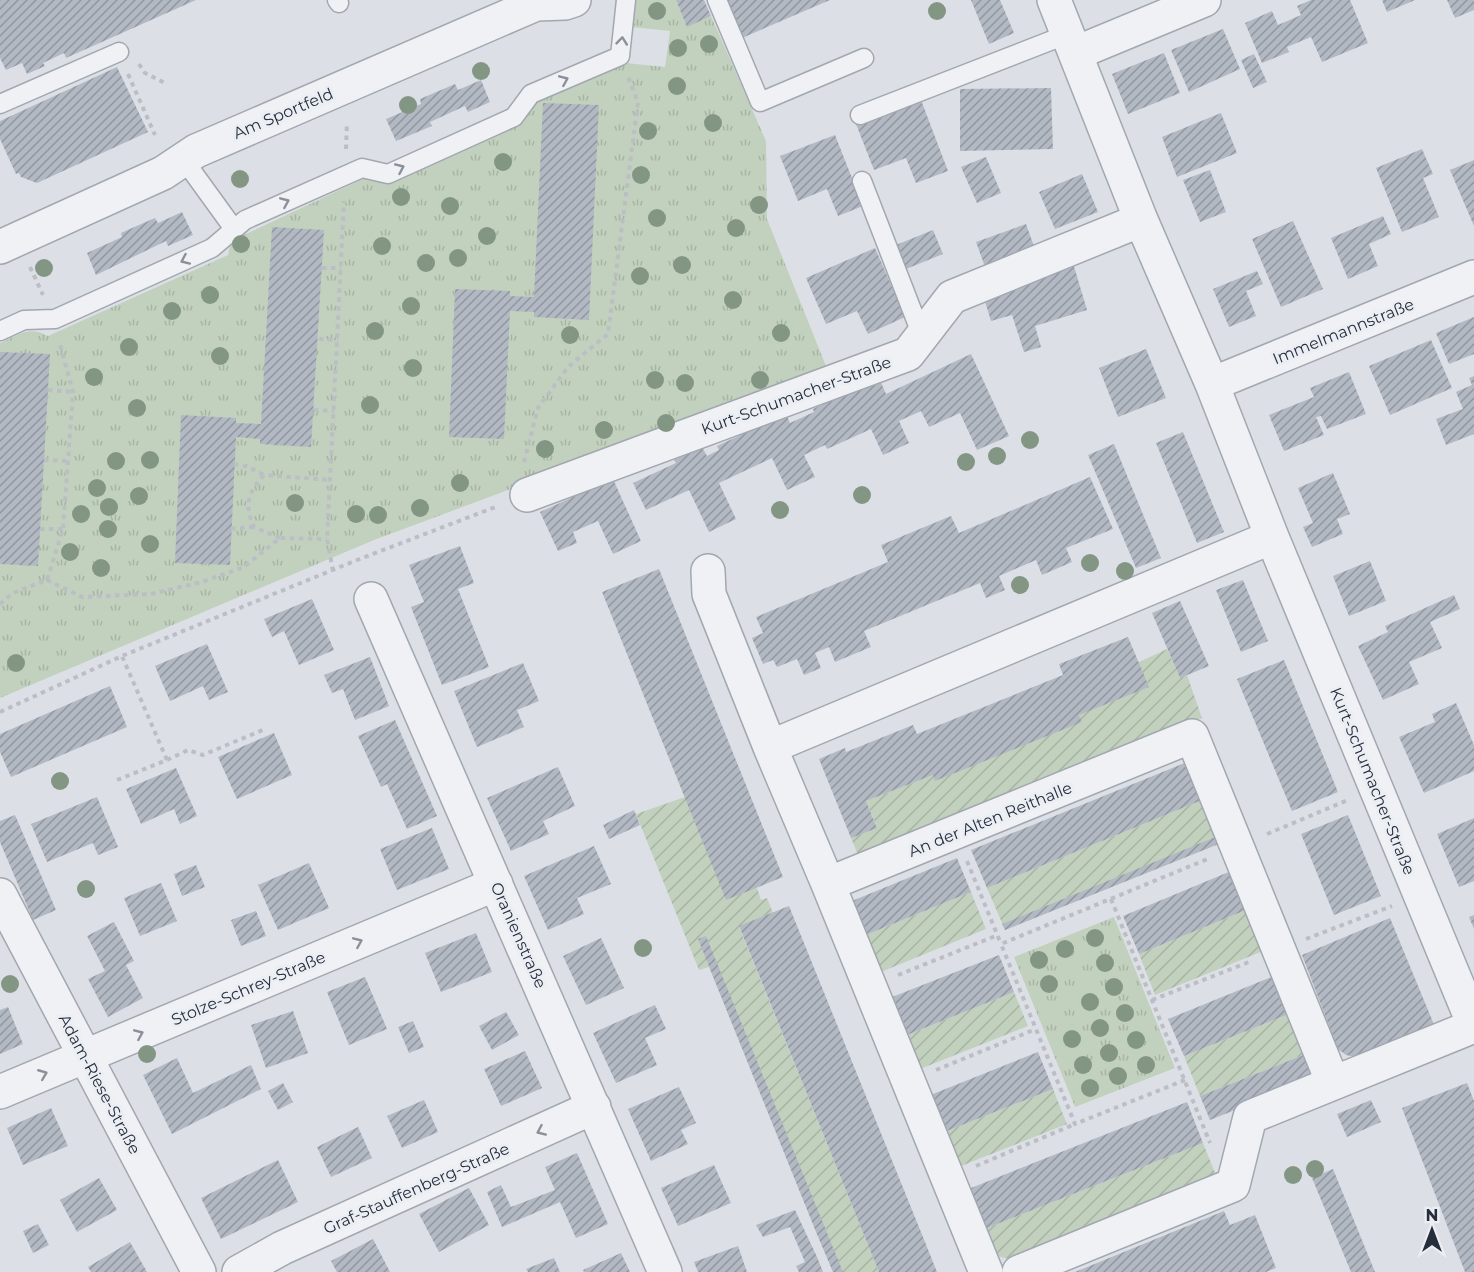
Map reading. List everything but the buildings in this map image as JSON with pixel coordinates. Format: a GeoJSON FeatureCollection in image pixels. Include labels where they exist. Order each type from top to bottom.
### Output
{"type":"FeatureCollection","features":[{"type":"Feature","properties":{"kind":"street","name":"Am Sportfeld"},"geometry":{"type":"LineString","coordinates":[[0,248],[163,173],[196,151],[536,4],[565,3],[574,0]]}},
{"type":"Feature","properties":{"kind":"street","name":"Kurt-Schumacher-Straße"},"geometry":{"type":"LineString","coordinates":[[1054,0],[1141,220],[1212,384],[1272,537],[1474,1026]]}},
{"type":"Feature","properties":{"kind":"street"},"geometry":{"type":"LineString","coordinates":[[1072,44],[1204,0]]}},
{"type":"Feature","properties":{"kind":"street","name":"Kurt-Schumacher-Straße"},"geometry":{"type":"LineString","coordinates":[[527,495],[908,354],[952,297],[1141,220]]}},
{"type":"Feature","properties":{"kind":"street","name":"Immelmannstraße"},"geometry":{"type":"LineString","coordinates":[[1212,384],[1474,277]]}},
{"type":"Feature","properties":{"kind":"street"},"geometry":{"type":"LineString","coordinates":[[770,747],[1272,537]]}},
{"type":"Feature","properties":{"kind":"street"},"geometry":{"type":"LineString","coordinates":[[708,571],[709,594],[986,1272]]}},
{"type":"Feature","properties":{"kind":"street","name":"Oranienstraße"},"geometry":{"type":"LineString","coordinates":[[371,599],[665,1272]]}},
{"type":"Feature","properties":{"kind":"street","name":"An der Alten Reithalle"},"geometry":{"type":"LineString","coordinates":[[828,884],[1192,736],[1334,1083]]}},
{"type":"Feature","properties":{"kind":"street","name":"Stolze-Schrey-Straße"},"geometry":{"type":"LineString","coordinates":[[0,1092],[496,884]]}},
{"type":"Feature","properties":{"kind":"street","name":"Adam-Riese-Straße"},"geometry":{"type":"LineString","coordinates":[[0,896],[200,1272]]}},
{"type":"Feature","properties":{"kind":"street"},"geometry":{"type":"LineString","coordinates":[[1019,1272],[1233,1185],[1250,1117],[1474,1026]]}},
{"type":"Feature","properties":{"kind":"street","name":"Graf-Stauffenberg-Straße"},"geometry":{"type":"LineString","coordinates":[[239,1272],[289,1260],[594,1107]]}},
{"type":"Feature","properties":{"kind":"lane"},"geometry":{"type":"LineString","coordinates":[[0,331],[24,320],[55,320],[212,248],[245,220],[362,168],[388,174],[514,117],[531,94],[620,56],[626,0]]}},
{"type":"Feature","properties":{"kind":"lane"},"geometry":{"type":"LineString","coordinates":[[717,0],[760,102],[864,58]]}},
{"type":"Feature","properties":{"kind":"lane"},"geometry":{"type":"LineString","coordinates":[[860,115],[1072,44]]}},
{"type":"Feature","properties":{"kind":"lane"},"geometry":{"type":"LineString","coordinates":[[0,104],[119,52]]}},
{"type":"Feature","properties":{"kind":"lane"},"geometry":{"type":"LineString","coordinates":[[184,160],[234,229]]}},
{"type":"Feature","properties":{"kind":"lane"},"geometry":{"type":"LineString","coordinates":[[862,181],[922,336]]}},
{"type":"Feature","properties":{"kind":"path"},"geometry":{"type":"LineString","coordinates":[[119,52],[155,135]]}},
{"type":"Feature","properties":{"kind":"path"},"geometry":{"type":"LineString","coordinates":[[0,712],[122,656],[333,572],[357,560],[527,495],[524,463],[538,408],[568,367],[608,334],[638,102],[620,56]]}},
{"type":"Feature","properties":{"kind":"path"},"geometry":{"type":"LineString","coordinates":[[145,74],[165,82]]}},
{"type":"Feature","properties":{"kind":"path"},"geometry":{"type":"LineString","coordinates":[[333,572],[327,539],[344,199]]}},
{"type":"Feature","properties":{"kind":"path"},"geometry":{"type":"LineString","coordinates":[[322,267],[341,267]]}},
{"type":"Feature","properties":{"kind":"path"},"geometry":{"type":"LineString","coordinates":[[47,580],[63,529],[73,392],[56,333]]}},
{"type":"Feature","properties":{"kind":"path"},"geometry":{"type":"LineString","coordinates":[[318,339],[338,340]]}},
{"type":"Feature","properties":{"kind":"path"},"geometry":{"type":"LineString","coordinates":[[48,390],[73,392]]}},
{"type":"Feature","properties":{"kind":"path"},"geometry":{"type":"LineString","coordinates":[[314,410],[334,411]]}},
{"type":"Feature","properties":{"kind":"path"},"geometry":{"type":"LineString","coordinates":[[44,460],[69,461]]}},
{"type":"Feature","properties":{"kind":"path"},"geometry":{"type":"LineString","coordinates":[[234,464],[246,466],[264,475],[331,480]]}},
{"type":"Feature","properties":{"kind":"path"},"geometry":{"type":"LineString","coordinates":[[254,527],[249,516],[248,502],[252,488],[264,475]]}},
{"type":"Feature","properties":{"kind":"path"},"geometry":{"type":"LineString","coordinates":[[231,529],[254,527],[280,538],[327,539]]}},
{"type":"Feature","properties":{"kind":"path"},"geometry":{"type":"LineString","coordinates":[[40,529],[63,529]]}},
{"type":"Feature","properties":{"kind":"path"},"geometry":{"type":"LineString","coordinates":[[0,604],[13,593],[47,580],[82,597],[151,594],[202,582],[244,567],[280,538]]}},
{"type":"Feature","properties":{"kind":"path"},"geometry":{"type":"LineString","coordinates":[[122,656],[167,759]]}},
{"type":"Feature","properties":{"kind":"path"},"geometry":{"type":"LineString","coordinates":[[117,780],[188,750],[203,755],[265,729]]}},
{"type":"Feature","properties":{"kind":"path"},"geometry":{"type":"LineString","coordinates":[[956,833],[1075,1124]]}},
{"type":"Feature","properties":{"kind":"path"},"geometry":{"type":"LineString","coordinates":[[1001,944],[1111,899],[1210,1144]]}},
{"type":"Feature","properties":{"kind":"path"},"geometry":{"type":"LineString","coordinates":[[869,986],[998,935]]}},
{"type":"Feature","properties":{"kind":"path"},"geometry":{"type":"LineString","coordinates":[[908,1081],[1035,1029]]}},
{"type":"Feature","properties":{"kind":"path"},"geometry":{"type":"LineString","coordinates":[[948,1178],[1185,1080]]}},
{"type":"Feature","properties":{"kind":"green space"},"geometry":{"type":"Polygon","coordinates":[[[635,0],[676,0],[687,26],[711,16],[766,141],[767,219],[828,371],[374,540],[0,698],[0,343],[29,331],[48,336],[228,255],[231,241],[365,178],[387,184],[522,124],[536,102],[626,63],[665,67],[670,31],[631,27],[635,0]]]}},
{"type":"Feature","properties":{"kind":"green space"},"geometry":{"type":"Polygon","coordinates":[[[1167,649],[1180,678],[1187,675],[1202,718],[860,860],[851,838],[877,827],[866,801],[1082,722],[1079,715],[1139,662],[1167,649]]]}},
{"type":"Feature","properties":{"kind":"green space"},"geometry":{"type":"Polygon","coordinates":[[[685,797],[757,888],[761,900],[767,898],[773,913],[739,927],[879,1272],[833,1272],[709,967],[699,970],[636,814],[685,797]]]}},
{"type":"Feature","properties":{"kind":"green space"},"geometry":{"type":"Polygon","coordinates":[[[1207,798],[1226,841],[1005,930],[987,888],[1207,798]]]}},
{"type":"Feature","properties":{"kind":"green space"},"geometry":{"type":"Polygon","coordinates":[[[971,892],[986,929],[876,974],[861,937],[971,892]]]}},
{"type":"Feature","properties":{"kind":"green space"},"geometry":{"type":"Polygon","coordinates":[[[1251,908],[1268,949],[1155,995],[1139,954],[1251,908]]]}},
{"type":"Feature","properties":{"kind":"green space"},"geometry":{"type":"Polygon","coordinates":[[[1114,917],[1175,1068],[1075,1107],[1014,957],[1114,917]]]}},
{"type":"Feature","properties":{"kind":"green space"},"geometry":{"type":"Polygon","coordinates":[[[1014,992],[1028,1026],[915,1071],[902,1037],[1014,992]]]}},
{"type":"Feature","properties":{"kind":"green space"},"geometry":{"type":"Polygon","coordinates":[[[1294,1012],[1311,1052],[1200,1096],[1184,1056],[1294,1012]]]}},
{"type":"Feature","properties":{"kind":"green space"},"geometry":{"type":"Polygon","coordinates":[[[1053,1089],[1067,1124],[956,1168],[942,1133],[1053,1089]]]}},
{"type":"Feature","properties":{"kind":"green space"},"geometry":{"type":"Polygon","coordinates":[[[1203,1143],[1218,1180],[1020,1259],[993,1255],[982,1230],[1203,1143]]]}}]}
